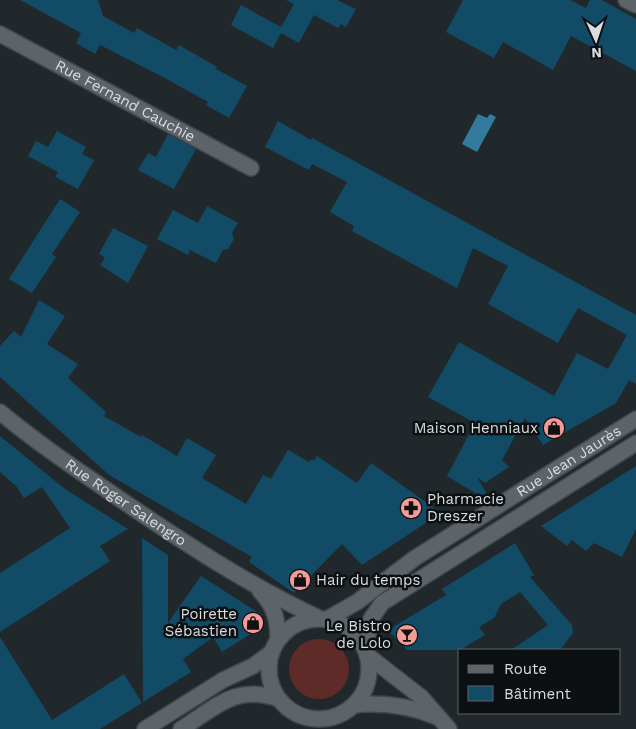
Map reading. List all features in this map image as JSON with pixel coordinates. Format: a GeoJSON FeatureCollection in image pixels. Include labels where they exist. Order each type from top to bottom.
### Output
{"type":"FeatureCollection","features":[{"type":"Feature","properties":{"kind":"main road"},"geometry":{"type":"LineString","coordinates":[[626,0],[636,5]]}},
{"type":"Feature","properties":{"kind":"main road","name":"Rue Fernand Cauchie"},"geometry":{"type":"LineString","coordinates":[[0,34],[251,168]]}},
{"type":"Feature","properties":{"kind":"main road","name":"Rue Roger Salengro"},"geometry":{"type":"LineString","coordinates":[[0,412],[62,460],[179,540],[255,586],[324,619]]}},
{"type":"Feature","properties":{"kind":"main road","name":"Rue Jean Jaurès"},"geometry":{"type":"LineString","coordinates":[[324,619],[357,602],[415,558],[636,419]]}},
{"type":"Feature","properties":{"kind":"main road","name":"Rue Jean Jaurès"},"geometry":{"type":"LineString","coordinates":[[366,652],[371,619],[382,603],[636,444]]}},
{"type":"Feature","properties":{"kind":"main road","name":"Rue Roger Salengro"},"geometry":{"type":"LineString","coordinates":[[255,586],[268,599],[274,609],[277,619],[275,646]]}},
{"type":"Feature","properties":{"kind":"main road"},"geometry":{"type":"LineString","coordinates":[[145,729],[222,680],[252,666],[275,646],[287,631],[297,624],[308,620],[324,619],[339,623],[350,629],[359,638],[366,652],[370,667],[367,684],[362,696],[354,705],[333,717],[315,718],[303,716],[292,711],[279,699],[270,677],[269,664],[275,646]]}},
{"type":"Feature","properties":{"kind":"main road"},"geometry":{"type":"LineString","coordinates":[[366,652],[417,693],[444,723]]}},
{"type":"Feature","properties":{"kind":"main road"},"geometry":{"type":"LineString","coordinates":[[181,729],[238,695],[260,694],[279,699]]}},
{"type":"Feature","properties":{"kind":"main road"},"geometry":{"type":"LineString","coordinates":[[354,705],[377,704],[399,706],[424,712],[444,723]]}},
{"type":"Feature","properties":{"kind":"shaded area"},"geometry":{"type":"Polygon","coordinates":[[[319,639],[335,644],[340,648],[344,653],[349,669],[344,685],[340,690],[335,694],[319,699],[303,694],[298,690],[294,685],[289,669],[294,653],[298,648],[303,644],[319,639]]]}},
{"type":"Feature","properties":{"kind":"water"},"geometry":{"type":"Polygon","coordinates":[[[478,114],[487,118],[490,114],[496,117],[477,152],[462,144],[478,114]]]}},
{"type":"Feature","properties":{"kind":"building"},"geometry":{"type":"Polygon","coordinates":[[[20,0],[98,0],[103,16],[134,33],[137,28],[176,50],[179,45],[247,86],[229,118],[206,105],[208,102],[100,45],[95,54],[76,43],[81,33],[20,0]]]}},
{"type":"Feature","properties":{"kind":"building"},"geometry":{"type":"Polygon","coordinates":[[[286,0],[337,0],[356,9],[346,27],[341,24],[338,28],[314,15],[299,43],[281,33],[273,48],[231,25],[241,5],[281,27],[294,4],[286,0]]]}},
{"type":"Feature","properties":{"kind":"building"},"geometry":{"type":"Polygon","coordinates":[[[463,0],[570,0],[586,8],[590,0],[602,0],[636,19],[636,71],[571,36],[553,70],[503,42],[494,58],[446,32],[463,0]]]}},
{"type":"Feature","properties":{"kind":"building"},"geometry":{"type":"Polygon","coordinates":[[[278,121],[636,315],[636,384],[629,380],[616,403],[543,445],[525,418],[502,460],[509,467],[485,483],[477,477],[490,499],[488,501],[447,476],[475,423],[428,397],[459,342],[554,396],[577,353],[608,369],[627,335],[578,308],[558,343],[488,304],[508,266],[473,248],[457,288],[352,231],[354,226],[330,212],[347,182],[312,164],[309,170],[265,147],[278,121]]]}},
{"type":"Feature","properties":{"kind":"building"},"geometry":{"type":"Polygon","coordinates":[[[57,131],[86,147],[82,154],[94,160],[78,189],[55,177],[58,172],[28,156],[36,141],[48,147],[57,131]]]}},
{"type":"Feature","properties":{"kind":"building"},"geometry":{"type":"Polygon","coordinates":[[[168,134],[196,149],[174,189],[138,170],[148,153],[156,157],[168,134]]]}},
{"type":"Feature","properties":{"kind":"building"},"geometry":{"type":"Polygon","coordinates":[[[60,199],[80,212],[52,254],[56,257],[32,293],[9,279],[60,199]]]}},
{"type":"Feature","properties":{"kind":"building"},"geometry":{"type":"Polygon","coordinates":[[[207,206],[238,223],[232,233],[234,239],[228,249],[223,250],[216,263],[190,250],[188,255],[157,239],[173,210],[198,223],[207,206]]]}},
{"type":"Feature","properties":{"kind":"building"},"geometry":{"type":"Polygon","coordinates":[[[113,228],[148,246],[128,283],[100,265],[105,258],[99,254],[113,228]]]}},
{"type":"Feature","properties":{"kind":"building"},"geometry":{"type":"Polygon","coordinates":[[[39,300],[65,316],[47,344],[78,364],[68,378],[106,412],[104,416],[141,437],[142,435],[177,456],[187,438],[216,455],[202,478],[246,504],[263,475],[271,479],[288,450],[309,462],[312,459],[314,461],[317,456],[357,483],[371,463],[441,513],[362,565],[342,544],[294,593],[249,562],[252,557],[109,475],[0,377],[0,346],[14,331],[21,337],[39,300]]]}},
{"type":"Feature","properties":{"kind":"building"},"geometry":{"type":"Polygon","coordinates":[[[0,436],[65,489],[128,529],[100,546],[110,561],[0,632],[0,573],[70,528],[42,487],[24,498],[16,486],[0,472],[0,436]]]}},
{"type":"Feature","properties":{"kind":"building"},"geometry":{"type":"Polygon","coordinates":[[[636,466],[636,529],[622,557],[594,543],[586,551],[572,540],[567,546],[541,526],[636,466]]]}},
{"type":"Feature","properties":{"kind":"building"},"geometry":{"type":"Polygon","coordinates":[[[142,538],[168,555],[168,623],[201,576],[262,615],[263,626],[222,652],[213,637],[183,659],[191,672],[143,702],[142,538]]]}},
{"type":"Feature","properties":{"kind":"building"},"geometry":{"type":"Polygon","coordinates":[[[515,543],[534,575],[530,577],[572,625],[573,633],[561,649],[512,649],[548,625],[520,592],[501,604],[494,618],[479,627],[485,635],[462,649],[407,650],[388,630],[446,595],[442,589],[515,543]]]}},
{"type":"Feature","properties":{"kind":"building"},"geometry":{"type":"Polygon","coordinates":[[[0,637],[52,720],[124,674],[142,703],[100,729],[0,729],[0,637]]]}},
{"type":"Feature","properties":{"kind":"place","name":"Maison Henniaux"},"geometry":{"type":"Point","coordinates":[554,428]}},
{"type":"Feature","properties":{"kind":"place","name":"Pharmacie Dreszer"},"geometry":{"type":"Point","coordinates":[411,508]}},
{"type":"Feature","properties":{"kind":"place","name":"Hair du temps"},"geometry":{"type":"Point","coordinates":[300,580]}},
{"type":"Feature","properties":{"kind":"place","name":"Poirette Sébastien"},"geometry":{"type":"Point","coordinates":[253,623]}},
{"type":"Feature","properties":{"kind":"place","name":"Le Bistro de Lolo"},"geometry":{"type":"Point","coordinates":[407,635]}}]}
